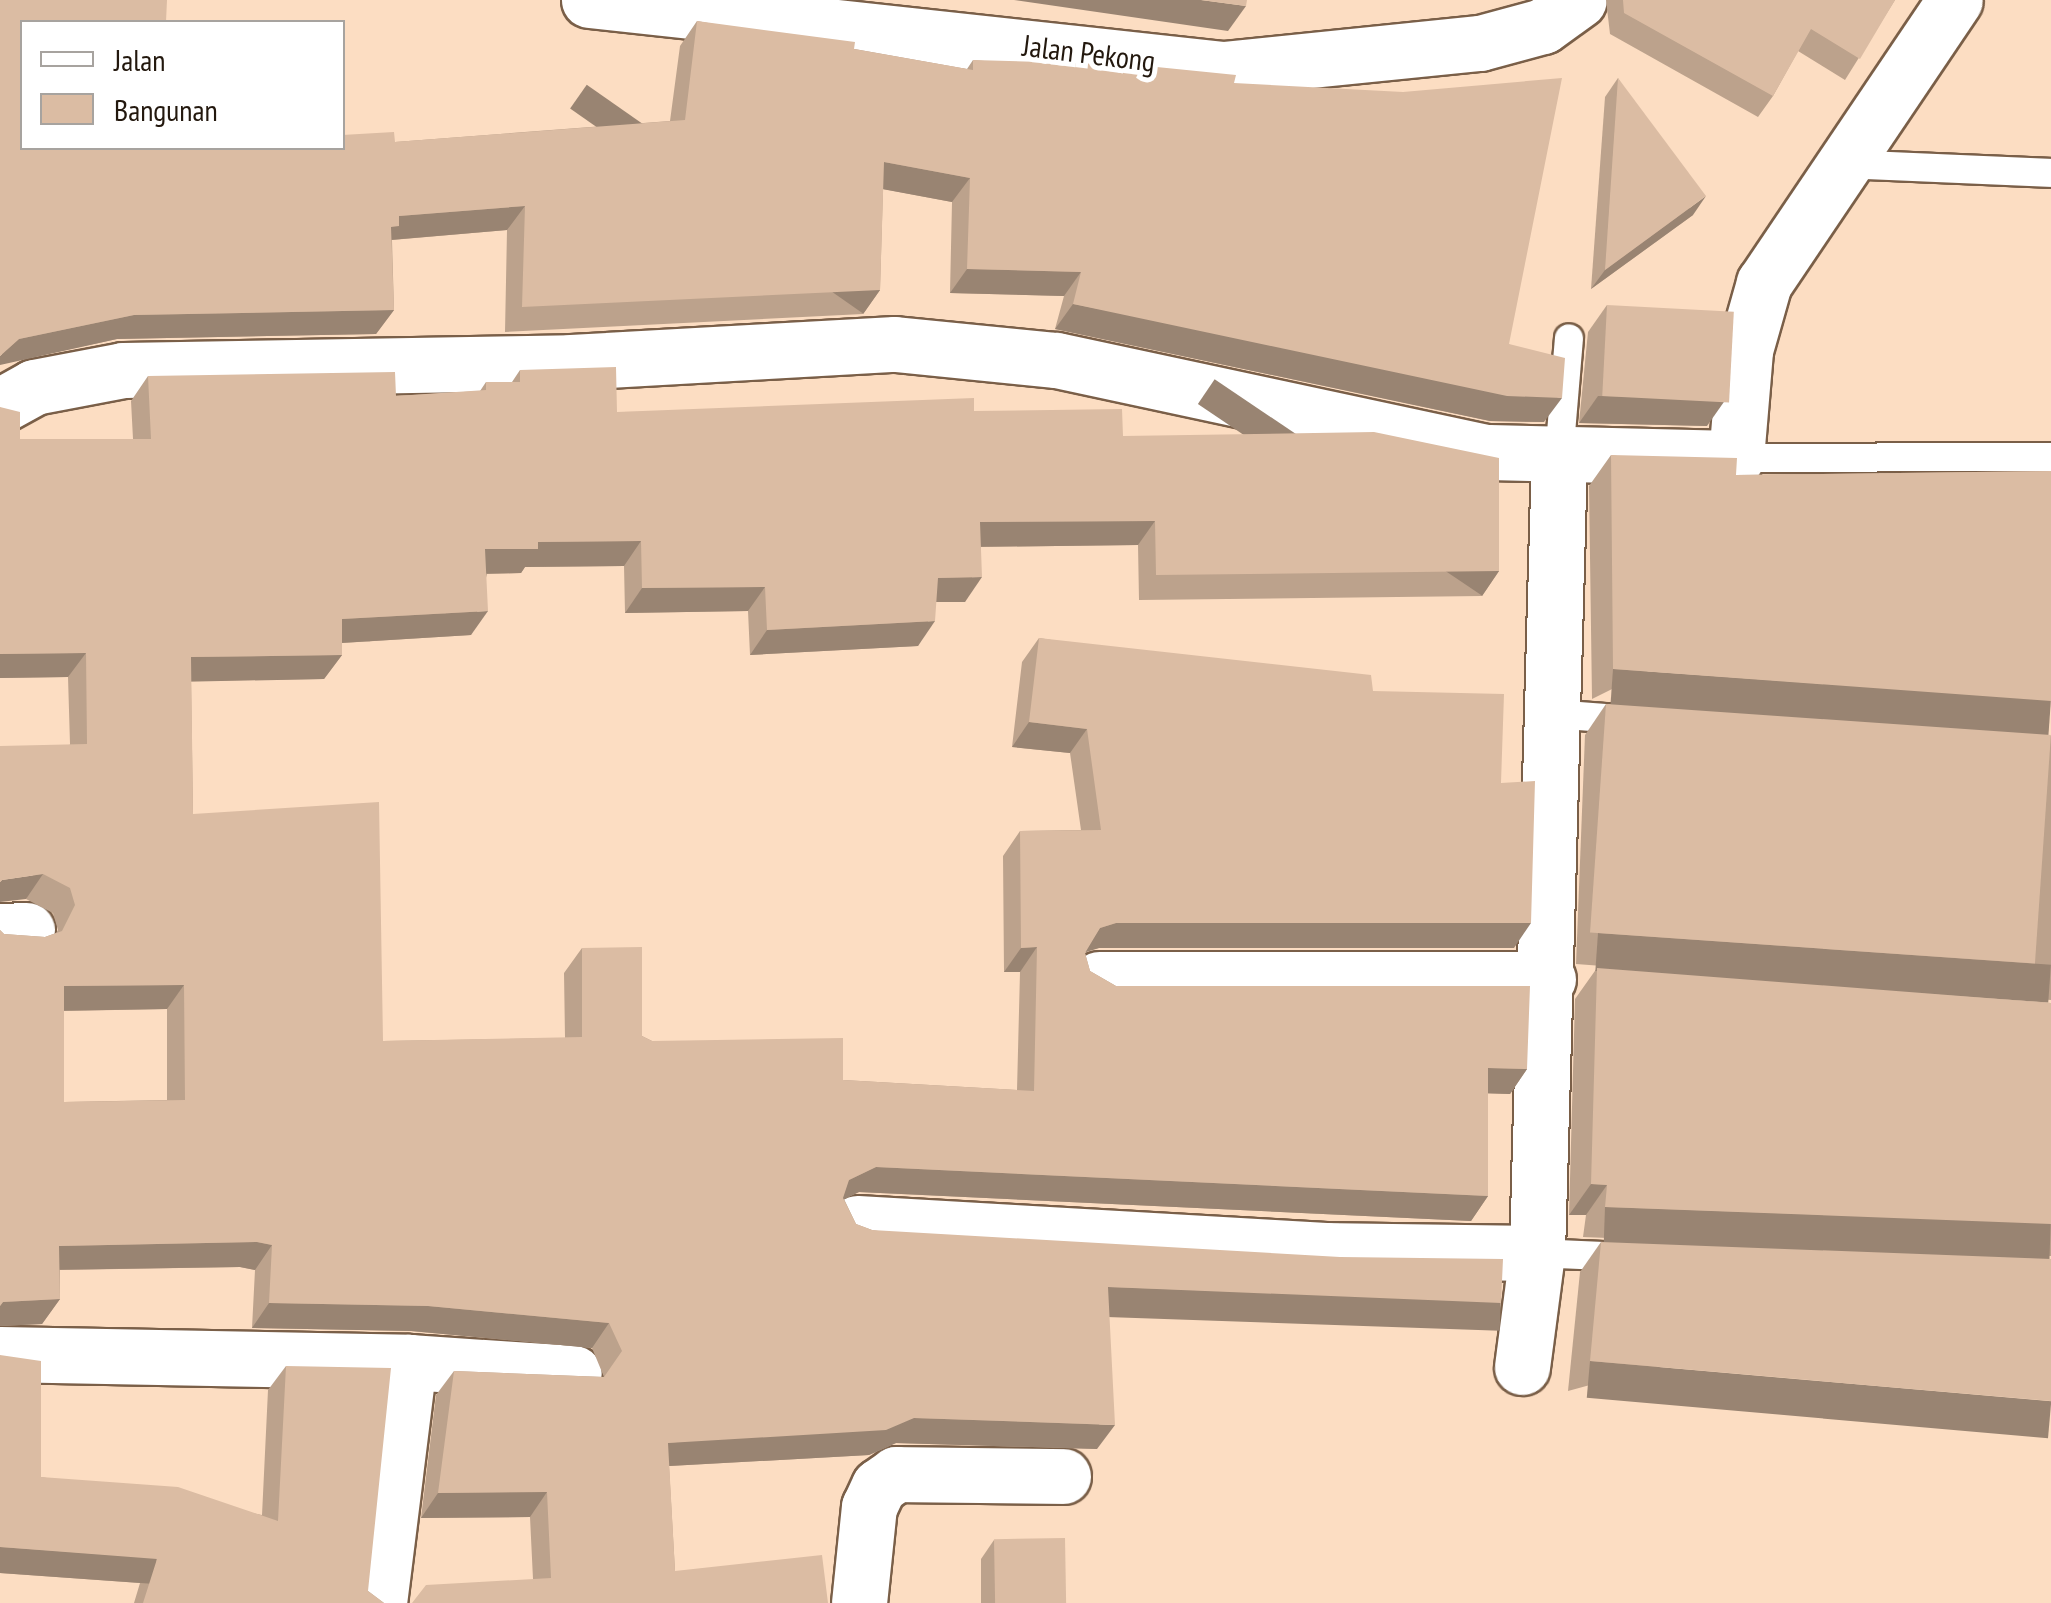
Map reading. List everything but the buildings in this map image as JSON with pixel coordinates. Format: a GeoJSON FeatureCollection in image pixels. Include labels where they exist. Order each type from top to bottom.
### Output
{"type":"FeatureCollection","features":[{"type":"Feature","properties":{"kind":"street","name":"Jalan Pekong"},"geometry":{"type":"LineString","coordinates":[[589,0],[707,7],[1223,69],[1480,43],[1543,26],[1580,0]]}},
{"type":"Feature","properties":{"kind":"street"},"geometry":{"type":"LineString","coordinates":[[0,406],[34,388],[123,370],[571,362],[895,344],[1056,360],[1335,424],[1486,452],[1736,458],[1745,350],[1764,283],[1955,0]]}},
{"type":"Feature","properties":{"kind":"street"},"geometry":{"type":"LineString","coordinates":[[1522,1367],[1567,981],[1553,714],[1559,456]]}},
{"type":"Feature","properties":{"kind":"street"},"geometry":{"type":"LineString","coordinates":[[1099,978],[1567,981]]}},
{"type":"Feature","properties":{"kind":"street"},"geometry":{"type":"LineString","coordinates":[[857,1223],[1325,1250],[1537,1253]]}},
{"type":"Feature","properties":{"kind":"street"},"geometry":{"type":"LineString","coordinates":[[0,1354],[409,1362],[574,1373]]}},
{"type":"Feature","properties":{"kind":"street"},"geometry":{"type":"LineString","coordinates":[[379,1603],[409,1362]]}},
{"type":"Feature","properties":{"kind":"street"},"geometry":{"type":"LineString","coordinates":[[859,1603],[869,1507],[880,1486],[896,1474],[1063,1476]]}},
{"type":"Feature","properties":{"kind":"lane"},"geometry":{"type":"LineString","coordinates":[[1845,164],[2051,174]]}},
{"type":"Feature","properties":{"kind":"lane"},"geometry":{"type":"LineString","coordinates":[[1559,456],[1569,338]]}},
{"type":"Feature","properties":{"kind":"lane"},"geometry":{"type":"LineString","coordinates":[[1736,458],[2051,457]]}},
{"type":"Feature","properties":{"kind":"lane"},"geometry":{"type":"LineString","coordinates":[[1553,714],[1653,721]]}},
{"type":"Feature","properties":{"kind":"lane"},"geometry":{"type":"LineString","coordinates":[[1537,1253],[1656,1258]]}}]}
